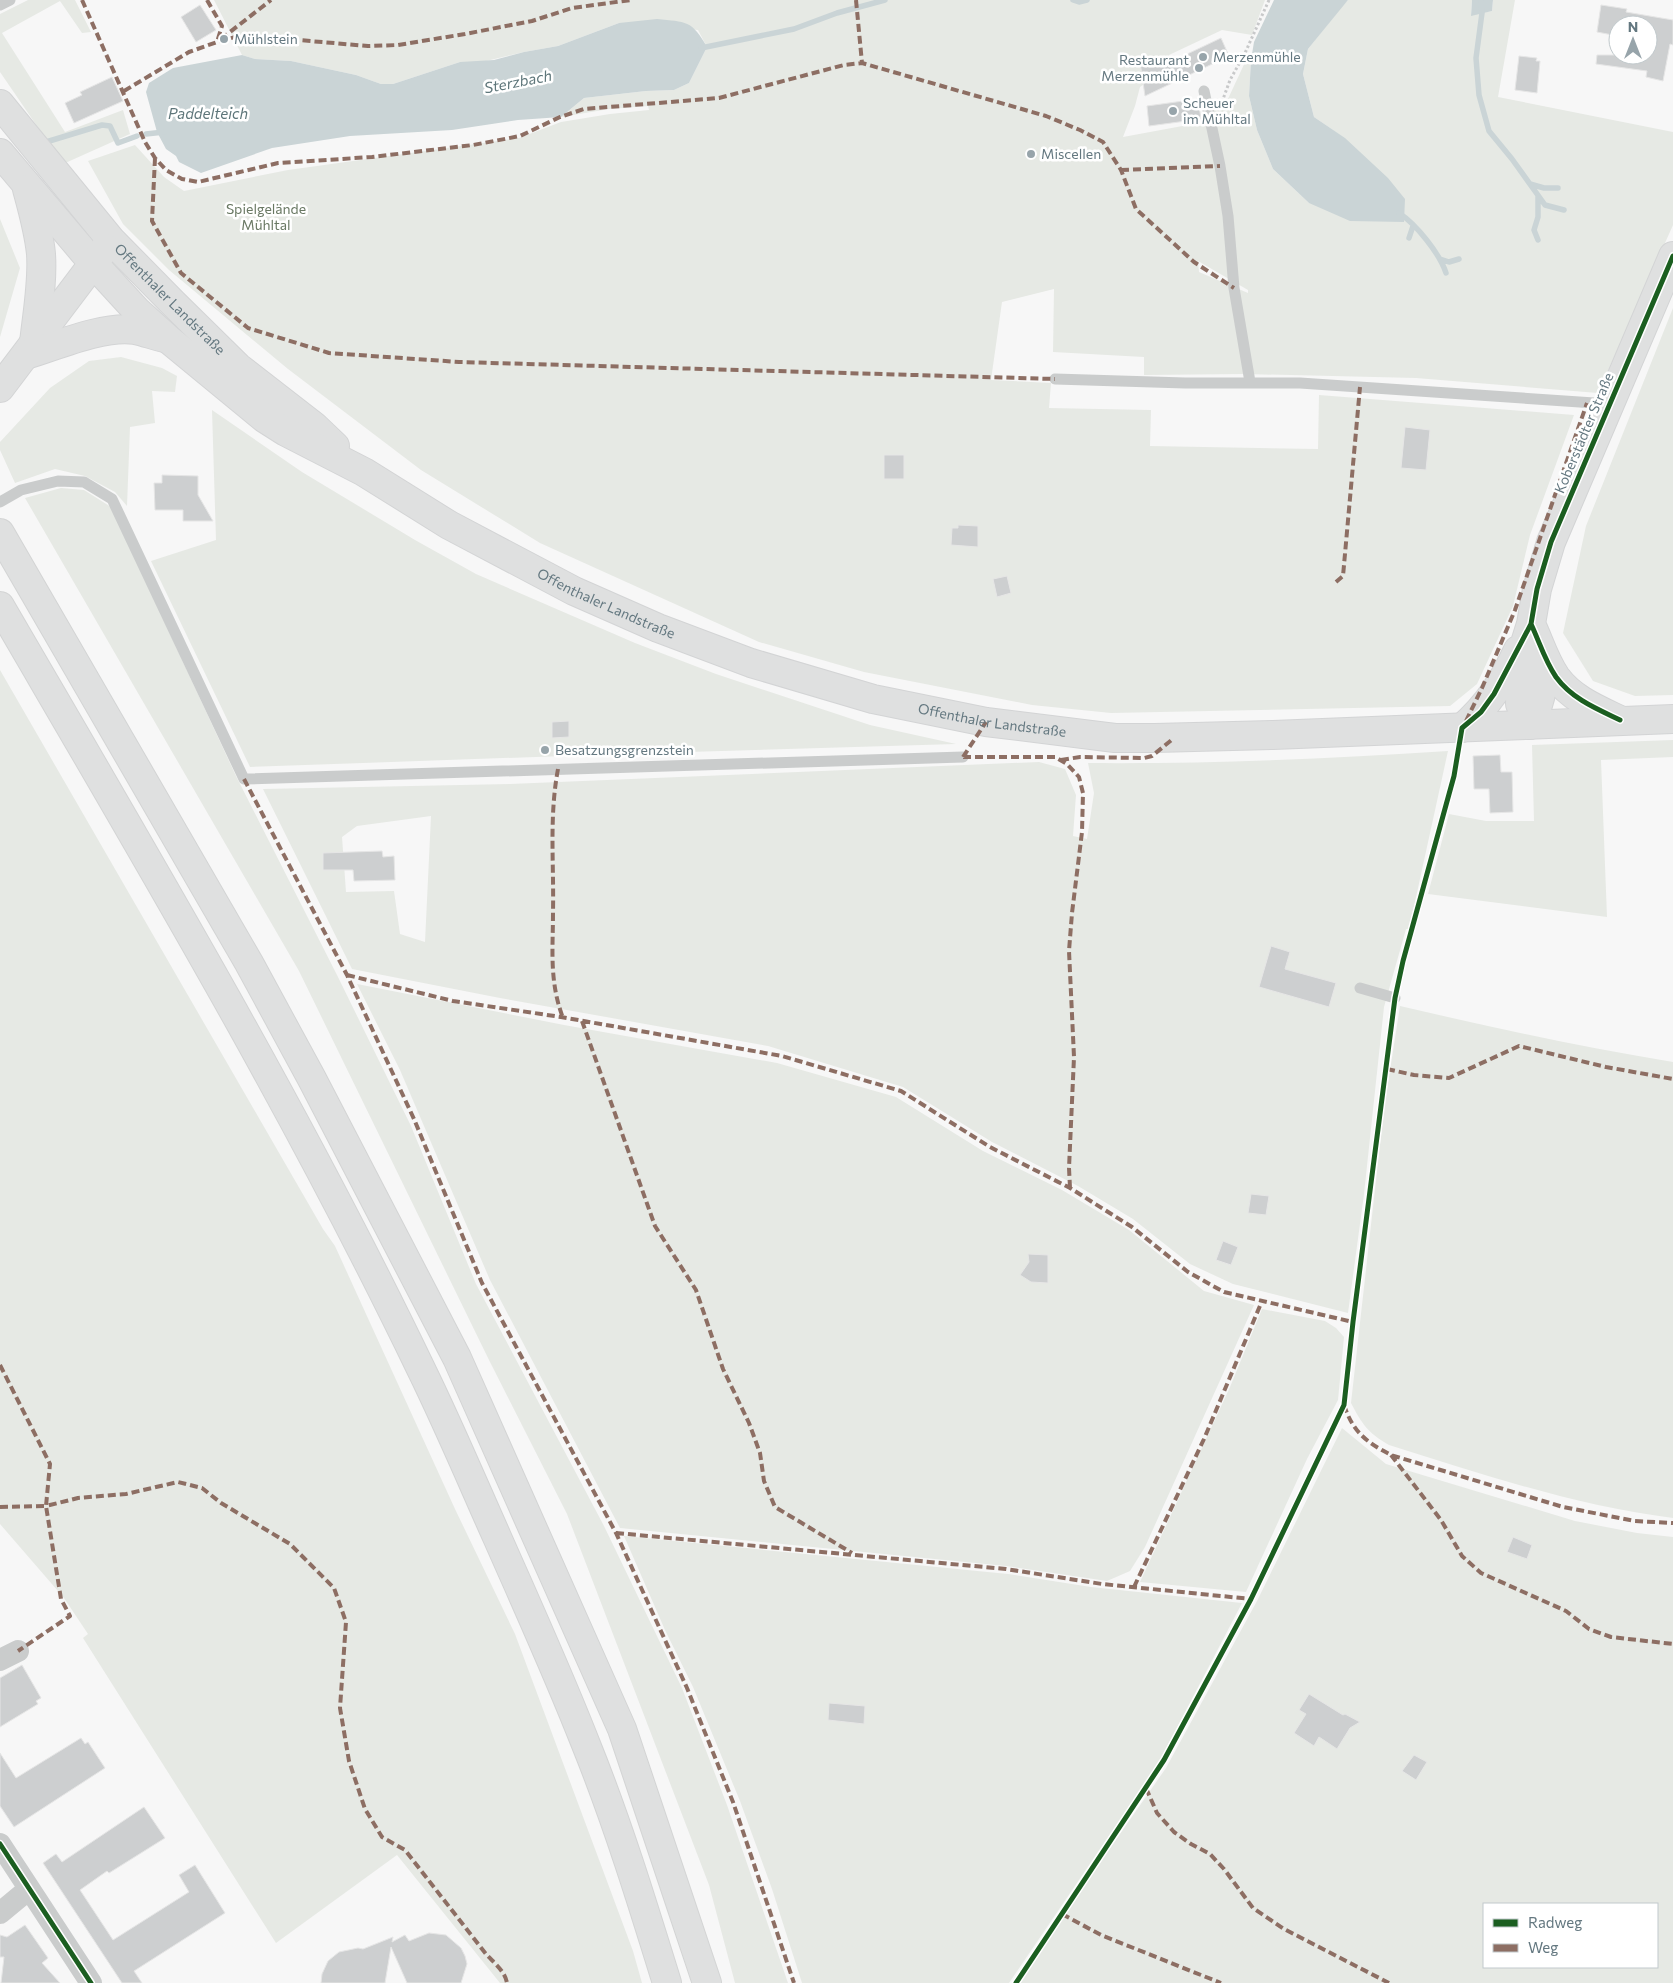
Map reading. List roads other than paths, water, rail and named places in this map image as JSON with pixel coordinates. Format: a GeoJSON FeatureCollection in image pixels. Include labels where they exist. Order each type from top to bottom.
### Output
{"type":"FeatureCollection","features":[{"type":"Feature","properties":{"kind":"main road","name":"Offenthaler Landstraße"},"geometry":{"type":"LineString","coordinates":[[0,104],[111,240],[172,303],[238,367],[314,426],[364,472]]}},
{"type":"Feature","properties":{"kind":"main road","name":"Offenthaler Landstraße"},"geometry":{"type":"LineString","coordinates":[[0,153],[93,263],[137,310],[168,340],[264,418],[286,432],[364,472],[450,525],[574,591],[658,628],[752,663],[873,699],[986,722],[1115,738],[1462,728],[1673,719]]}},
{"type":"Feature","properties":{"kind":"main road"},"geometry":{"type":"LineString","coordinates":[[26,186],[39,237],[41,255],[41,282],[30,349]]}},
{"type":"Feature","properties":{"kind":"main road"},"geometry":{"type":"LineString","coordinates":[[0,388],[111,240]]}},
{"type":"Feature","properties":{"kind":"main road","name":"Koberstädter Straße"},"geometry":{"type":"LineString","coordinates":[[1531,624],[1537,589],[1551,542],[1673,256]]}},
{"type":"Feature","properties":{"kind":"main road"},"geometry":{"type":"LineString","coordinates":[[30,349],[115,330],[134,330],[168,340]]}},
{"type":"Feature","properties":{"kind":"main road"},"geometry":{"type":"LineString","coordinates":[[0,533],[249,963],[312,1079],[457,1358],[622,1729],[707,1983]]}},
{"type":"Feature","properties":{"kind":"main road"},"geometry":{"type":"LineString","coordinates":[[0,606],[283,1102],[367,1261],[420,1367],[537,1626],[586,1744],[637,1886],[667,1983]]}},
{"type":"Feature","properties":{"kind":"main road"},"geometry":{"type":"LineString","coordinates":[[1531,624],[1556,677],[1586,703],[1620,720]]}},
{"type":"Feature","properties":{"kind":"main road"},"geometry":{"type":"LineString","coordinates":[[1530,725],[1540,703],[1544,681],[1531,624]]}},
{"type":"Feature","properties":{"kind":"main road"},"geometry":{"type":"LineString","coordinates":[[1462,728],[1480,712],[1494,694],[1506,675],[1531,624]]}},
{"type":"Feature","properties":{"kind":"street"},"geometry":{"type":"LineString","coordinates":[[0,1844],[91,1983]]}},
{"type":"Feature","properties":{"kind":"street"},"geometry":{"type":"LineString","coordinates":[[0,1913],[29,1889]]}},
{"type":"Feature","properties":{"kind":"lane"},"geometry":{"type":"LineString","coordinates":[[0,5],[10,0]]}},
{"type":"Feature","properties":{"kind":"lane"},"geometry":{"type":"LineString","coordinates":[[1204,91],[1220,166],[1228,216],[1234,288],[1250,382]]}},
{"type":"Feature","properties":{"kind":"lane"},"geometry":{"type":"LineString","coordinates":[[1054,379],[1185,383],[1250,382],[1350,386],[1609,404]]}},
{"type":"Feature","properties":{"kind":"lane"},"geometry":{"type":"LineString","coordinates":[[0,502],[21,490],[58,480],[84,482],[112,499],[244,779],[963,757]]}},
{"type":"Feature","properties":{"kind":"lane"},"geometry":{"type":"LineString","coordinates":[[1360,988],[1395,998]]}},
{"type":"Feature","properties":{"kind":"water"},"geometry":{"type":"Polygon","coordinates":[[[1274,0],[1348,0],[1308,49],[1303,74],[1314,117],[1345,138],[1388,178],[1405,199],[1404,222],[1350,221],[1309,203],[1273,169],[1257,130],[1249,96],[1254,42],[1274,0]]]}},
{"type":"Feature","properties":{"kind":"water"},"geometry":{"type":"Polygon","coordinates":[[[1472,0],[1493,0],[1492,11],[1471,16],[1472,0]]]}},
{"type":"Feature","properties":{"kind":"water","name":"Paddelteich"},"geometry":{"type":"Polygon","coordinates":[[[657,19],[687,24],[697,32],[707,47],[689,83],[674,90],[584,98],[561,117],[518,120],[452,130],[350,136],[272,148],[201,173],[179,162],[176,156],[166,149],[157,132],[146,92],[149,83],[173,68],[242,55],[255,59],[291,61],[356,75],[381,84],[393,84],[460,62],[494,60],[558,46],[619,23],[657,19]]]}},
{"type":"Feature","properties":{"kind":"waterway","name":"Sterzbach"},"geometry":{"type":"LineString","coordinates":[[701,48],[794,29],[837,13],[885,0]]}},
{"type":"Feature","properties":{"kind":"waterway","name":"Sterzbach"},"geometry":{"type":"LineString","coordinates":[[1073,0],[1079,2],[1087,0]]}},
{"type":"Feature","properties":{"kind":"waterway"},"geometry":{"type":"LineString","coordinates":[[1481,0],[1482,13],[1476,58],[1479,95],[1489,131],[1545,205],[1564,210]]}},
{"type":"Feature","properties":{"kind":"waterway","name":"Sterzbach"},"geometry":{"type":"LineString","coordinates":[[46,142],[102,125],[110,126],[118,143],[137,136]]}},
{"type":"Feature","properties":{"kind":"waterway","name":"Sterzbach"},"geometry":{"type":"LineString","coordinates":[[146,134],[164,132]]}},
{"type":"Feature","properties":{"kind":"waterway"},"geometry":{"type":"LineString","coordinates":[[1530,184],[1544,188],[1558,188]]}},
{"type":"Feature","properties":{"kind":"waterway"},"geometry":{"type":"LineString","coordinates":[[1538,196],[1538,217],[1534,230],[1538,240]]}},
{"type":"Feature","properties":{"kind":"waterway"},"geometry":{"type":"LineString","coordinates":[[1399,213],[1413,224],[1427,240],[1439,257],[1446,273]]}},
{"type":"Feature","properties":{"kind":"waterway"},"geometry":{"type":"LineString","coordinates":[[1409,238],[1413,226]]}},
{"type":"Feature","properties":{"kind":"waterway"},"geometry":{"type":"LineString","coordinates":[[1440,259],[1449,262],[1459,259]]}},
{"type":"Feature","properties":{"kind":"place","name":"Mühlstein"},"geometry":{"type":"Point","coordinates":[224,39]}},
{"type":"Feature","properties":{"kind":"place","name":"Merzenmühle"},"geometry":{"type":"Point","coordinates":[1203,57]}},
{"type":"Feature","properties":{"kind":"place","name":"Restaurant Merzenmühle"},"geometry":{"type":"Point","coordinates":[1199,68]}},
{"type":"Feature","properties":{"kind":"place","name":"Scheuer im Mühltal"},"geometry":{"type":"Point","coordinates":[1173,111]}},
{"type":"Feature","properties":{"kind":"place","name":"Miscellen"},"geometry":{"type":"Point","coordinates":[1031,154]}},
{"type":"Feature","properties":{"kind":"place","name":"Besatzungsgrenzstein"},"geometry":{"type":"Point","coordinates":[545,750]}},
{"type":"Feature","properties":{"kind":"park label","name":"Spielgelände Mühltal"},"geometry":{"type":"Point","coordinates":[266,217]}}]}
